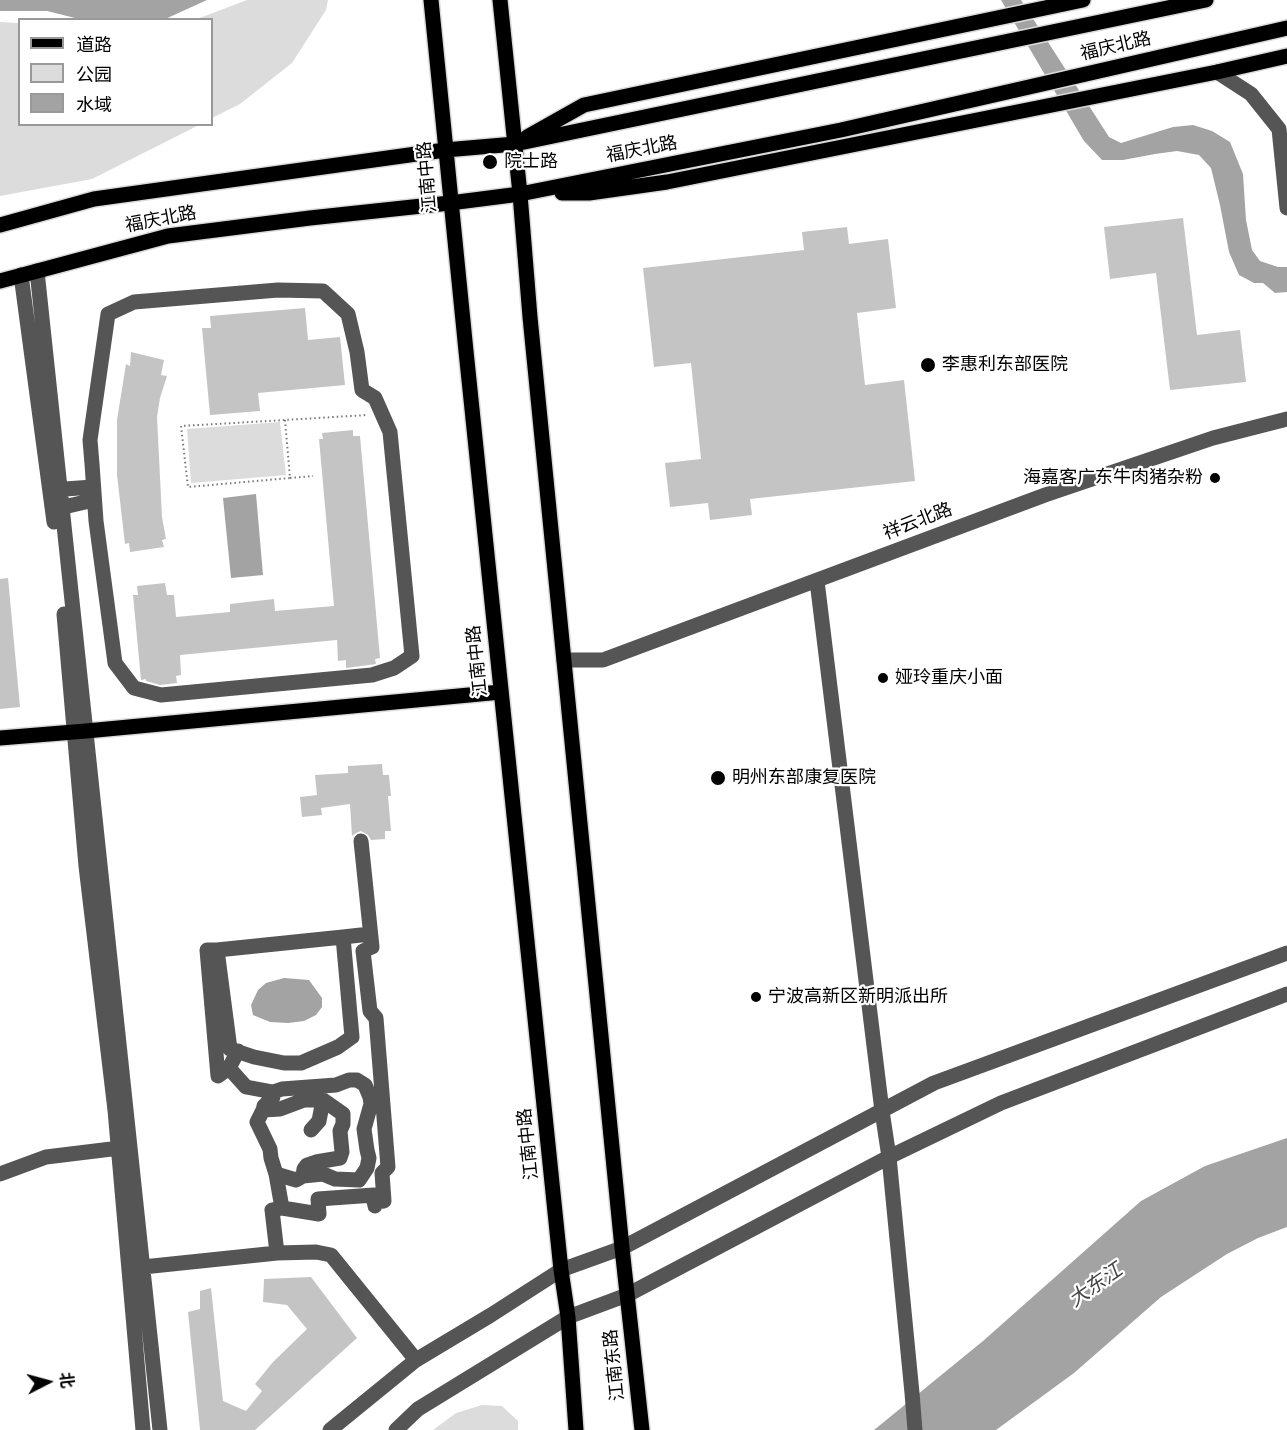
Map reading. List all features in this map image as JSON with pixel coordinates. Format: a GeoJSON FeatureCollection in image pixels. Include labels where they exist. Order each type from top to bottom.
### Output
{"type":"FeatureCollection","features":[{"type":"Feature","properties":{"kind":"main road","name":"江南中路"},"geometry":{"type":"LineString","coordinates":[[431,0],[450,203],[561,1270],[568,1317]]}},
{"type":"Feature","properties":{"kind":"main road"},"geometry":{"type":"LineString","coordinates":[[500,0],[627,1295]]}},
{"type":"Feature","properties":{"kind":"main road"},"geometry":{"type":"LineString","coordinates":[[515,144],[584,105],[1083,0]]}},
{"type":"Feature","properties":{"kind":"main road","name":"福庆北路"},"geometry":{"type":"LineString","coordinates":[[0,225],[94,199],[446,150],[515,144],[1206,0]]}},
{"type":"Feature","properties":{"kind":"main road","name":"福庆北路"},"geometry":{"type":"LineString","coordinates":[[0,281],[168,236],[520,194],[841,130],[1287,28]]}},
{"type":"Feature","properties":{"kind":"main road"},"geometry":{"type":"LineString","coordinates":[[520,194],[589,193],[667,182],[1287,56]]}},
{"type":"Feature","properties":{"kind":"main road"},"geometry":{"type":"LineString","coordinates":[[0,738],[501,692]]}},
{"type":"Feature","properties":{"kind":"main road","name":"江南东路"},"geometry":{"type":"LineString","coordinates":[[627,1295],[642,1430]]}},
{"type":"Feature","properties":{"kind":"main road"},"geometry":{"type":"LineString","coordinates":[[568,1317],[576,1430]]}},
{"type":"Feature","properties":{"kind":"street"},"geometry":{"type":"LineString","coordinates":[[1217,72],[1251,94],[1279,129],[1287,208]]}},
{"type":"Feature","properties":{"kind":"street"},"geometry":{"type":"LineString","coordinates":[[38,271],[55,490]]}},
{"type":"Feature","properties":{"kind":"street"},"geometry":{"type":"LineString","coordinates":[[21,275],[58,509],[124,1148],[144,1430]]}},
{"type":"Feature","properties":{"kind":"street"},"geometry":{"type":"LineString","coordinates":[[278,290],[323,291],[348,314],[357,352],[362,390],[375,398],[382,414],[390,432],[412,656],[394,668],[372,675],[161,694],[134,688],[115,663],[94,493],[90,440],[108,314],[134,302],[278,290]]}},
{"type":"Feature","properties":{"kind":"street","name":"祥云北路"},"geometry":{"type":"LineString","coordinates":[[564,660],[603,660],[1045,495],[1213,438],[1287,419]]}},
{"type":"Feature","properties":{"kind":"street"},"geometry":{"type":"LineString","coordinates":[[55,490],[94,493]]}},
{"type":"Feature","properties":{"kind":"street"},"geometry":{"type":"LineString","coordinates":[[58,509],[94,493]]}},
{"type":"Feature","properties":{"kind":"street"},"geometry":{"type":"LineString","coordinates":[[817,580],[889,1156],[915,1430]]}},
{"type":"Feature","properties":{"kind":"street"},"geometry":{"type":"LineString","coordinates":[[362,841],[372,947],[355,952],[362,1040]]}},
{"type":"Feature","properties":{"kind":"street"},"geometry":{"type":"LineString","coordinates":[[237,1051],[229,1068],[218,1076],[207,950],[370,934]]}},
{"type":"Feature","properties":{"kind":"street"},"geometry":{"type":"LineString","coordinates":[[217,950],[230,1049],[284,1063],[301,1063],[338,1047],[352,1037],[343,937]]}},
{"type":"Feature","properties":{"kind":"street"},"geometry":{"type":"LineString","coordinates":[[277,1209],[319,1214],[318,1199],[374,1195],[375,1207],[384,1201],[382,1173],[387,1167],[376,1018],[370,1011],[363,951]]}},
{"type":"Feature","properties":{"kind":"street"},"geometry":{"type":"LineString","coordinates":[[330,1430],[416,1360],[561,1270],[622,1248],[934,1083],[1287,953]]}},
{"type":"Feature","properties":{"kind":"street"},"geometry":{"type":"LineString","coordinates":[[396,1430],[418,1409],[568,1317],[627,1295],[889,1156],[1001,1103],[1287,994]]}},
{"type":"Feature","properties":{"kind":"street"},"geometry":{"type":"LineString","coordinates":[[229,1068],[246,1087],[273,1092],[282,1089],[336,1085],[349,1080],[357,1080],[365,1085],[371,1104],[364,1129],[369,1158],[367,1168],[359,1180],[335,1179],[323,1174],[303,1176],[296,1180],[276,1174]]}},
{"type":"Feature","properties":{"kind":"street"},"geometry":{"type":"LineString","coordinates":[[266,1110],[264,1106],[273,1097],[273,1092]]}},
{"type":"Feature","properties":{"kind":"street"},"geometry":{"type":"LineString","coordinates":[[277,1253],[276,1174],[270,1149],[257,1122],[263,1110],[280,1109],[304,1100],[323,1100],[343,1114],[340,1131],[342,1152],[340,1158],[307,1165],[303,1176]]}},
{"type":"Feature","properties":{"kind":"street"},"geometry":{"type":"LineString","coordinates":[[312,1130],[319,1121],[323,1100]]}},
{"type":"Feature","properties":{"kind":"street"},"geometry":{"type":"LineString","coordinates":[[0,1174],[46,1157],[124,1148]]}},
{"type":"Feature","properties":{"kind":"street"},"geometry":{"type":"LineString","coordinates":[[124,1148],[143,1268],[160,1430]]}},
{"type":"Feature","properties":{"kind":"street"},"geometry":{"type":"LineString","coordinates":[[143,1268],[277,1253],[316,1252],[331,1255],[416,1360]]}},
{"type":"Feature","properties":{"kind":"path"},"geometry":{"type":"LineString","coordinates":[[313,476],[188,487],[181,426],[382,414]]}},
{"type":"Feature","properties":{"kind":"path"},"geometry":{"type":"LineString","coordinates":[[285,420],[290,478]]}},
{"type":"Feature","properties":{"kind":"green space"},"geometry":{"type":"Polygon","coordinates":[[[247,0],[328,0],[326,10],[292,63],[240,104],[213,118],[213,18],[200,18],[247,0]]]}},
{"type":"Feature","properties":{"kind":"green space"},"geometry":{"type":"Polygon","coordinates":[[[0,22],[18,23],[18,126],[197,126],[92,179],[0,196],[0,22]]]}},
{"type":"Feature","properties":{"kind":"green space"},"geometry":{"type":"Polygon","coordinates":[[[280,422],[286,475],[191,483],[187,429],[280,422]]]}},
{"type":"Feature","properties":{"kind":"green space"},"geometry":{"type":"Polygon","coordinates":[[[482,1405],[502,1406],[518,1421],[518,1430],[433,1430],[456,1413],[482,1405]]]}},
{"type":"Feature","properties":{"kind":"water"},"geometry":{"type":"Polygon","coordinates":[[[0,0],[207,0],[167,18],[75,18],[47,11],[0,11],[0,0]]]}},
{"type":"Feature","properties":{"kind":"water"},"geometry":{"type":"Polygon","coordinates":[[[1001,0],[1021,0],[1109,137],[1121,143],[1173,127],[1193,125],[1212,131],[1230,142],[1243,174],[1246,220],[1252,250],[1260,261],[1278,267],[1287,267],[1287,292],[1275,293],[1263,283],[1254,283],[1239,275],[1229,252],[1211,168],[1199,155],[1177,151],[1123,160],[1102,160],[1084,141],[1001,0]]]}},
{"type":"Feature","properties":{"kind":"water"},"geometry":{"type":"Polygon","coordinates":[[[256,494],[263,575],[231,578],[223,498],[256,494]]]}},
{"type":"Feature","properties":{"kind":"water"},"geometry":{"type":"Polygon","coordinates":[[[284,978],[309,980],[322,998],[322,1007],[316,1015],[304,1021],[288,1023],[270,1022],[253,1015],[251,1005],[258,990],[266,983],[284,978]]]}},
{"type":"Feature","properties":{"kind":"water","name":"大东江"},"geometry":{"type":"Polygon","coordinates":[[[1287,1138],[1287,1227],[1258,1238],[1227,1254],[1161,1297],[1074,1373],[996,1430],[874,1430],[983,1341],[1141,1201],[1205,1166],[1287,1138]]]}},
{"type":"Feature","properties":{"kind":"building"},"geometry":{"type":"Polygon","coordinates":[[[1183,218],[1197,335],[1240,330],[1246,382],[1170,390],[1156,273],[1110,279],[1104,227],[1183,218]]]}},
{"type":"Feature","properties":{"kind":"building"},"geometry":{"type":"Polygon","coordinates":[[[847,227],[849,244],[888,239],[896,308],[857,313],[865,385],[904,380],[915,481],[750,499],[752,515],[710,520],[708,503],[670,507],[665,463],[701,459],[691,363],[654,367],[643,268],[804,250],[802,232],[847,227]]]}},
{"type":"Feature","properties":{"kind":"building"},"geometry":{"type":"Polygon","coordinates":[[[305,308],[308,340],[340,337],[345,385],[258,393],[260,411],[210,415],[202,328],[211,328],[210,316],[305,308]]]}},
{"type":"Feature","properties":{"kind":"building"},"geometry":{"type":"Polygon","coordinates":[[[131,352],[164,360],[161,375],[167,376],[157,417],[162,517],[166,539],[162,540],[164,547],[130,552],[129,543],[125,544],[117,475],[117,420],[126,364],[130,366],[131,352]]]}},
{"type":"Feature","properties":{"kind":"building"},"geometry":{"type":"Polygon","coordinates":[[[353,430],[353,436],[360,436],[380,658],[375,659],[376,664],[346,668],[346,660],[338,661],[337,640],[180,655],[181,675],[176,676],[177,683],[160,685],[146,681],[146,679],[141,680],[133,595],[138,595],[137,586],[165,583],[167,595],[174,595],[176,617],[230,612],[230,604],[274,599],[275,611],[334,606],[319,439],[323,439],[322,433],[353,430]]]}},
{"type":"Feature","properties":{"kind":"building"},"geometry":{"type":"Polygon","coordinates":[[[8,578],[20,707],[0,709],[0,579],[8,578]]]}},
{"type":"Feature","properties":{"kind":"building"},"geometry":{"type":"Polygon","coordinates":[[[382,764],[383,775],[389,775],[391,796],[388,796],[391,831],[385,831],[385,839],[371,840],[361,831],[352,836],[350,804],[321,808],[322,815],[302,817],[300,797],[317,795],[315,775],[348,773],[348,766],[382,764]]]}},
{"type":"Feature","properties":{"kind":"building"},"geometry":{"type":"Polygon","coordinates":[[[311,1277],[357,1338],[255,1430],[200,1430],[188,1312],[200,1309],[200,1291],[211,1288],[223,1401],[246,1411],[262,1391],[255,1384],[273,1362],[307,1329],[287,1305],[263,1302],[264,1279],[311,1277]]]}},
{"type":"Feature","properties":{"kind":"place","name":"院士路"},"geometry":{"type":"Point","coordinates":[490,162]}},
{"type":"Feature","properties":{"kind":"place","name":"李惠利东部医院"},"geometry":{"type":"Point","coordinates":[928,365]}},
{"type":"Feature","properties":{"kind":"place","name":"海嘉客广东牛肉猪杂粉"},"geometry":{"type":"Point","coordinates":[1215,478]}},
{"type":"Feature","properties":{"kind":"place","name":"娅玲重庆小面"},"geometry":{"type":"Point","coordinates":[883,678]}},
{"type":"Feature","properties":{"kind":"place","name":"明州东部康复医院"},"geometry":{"type":"Point","coordinates":[718,778]}},
{"type":"Feature","properties":{"kind":"place","name":"宁波高新区新明派出所"},"geometry":{"type":"Point","coordinates":[756,997]}}]}
